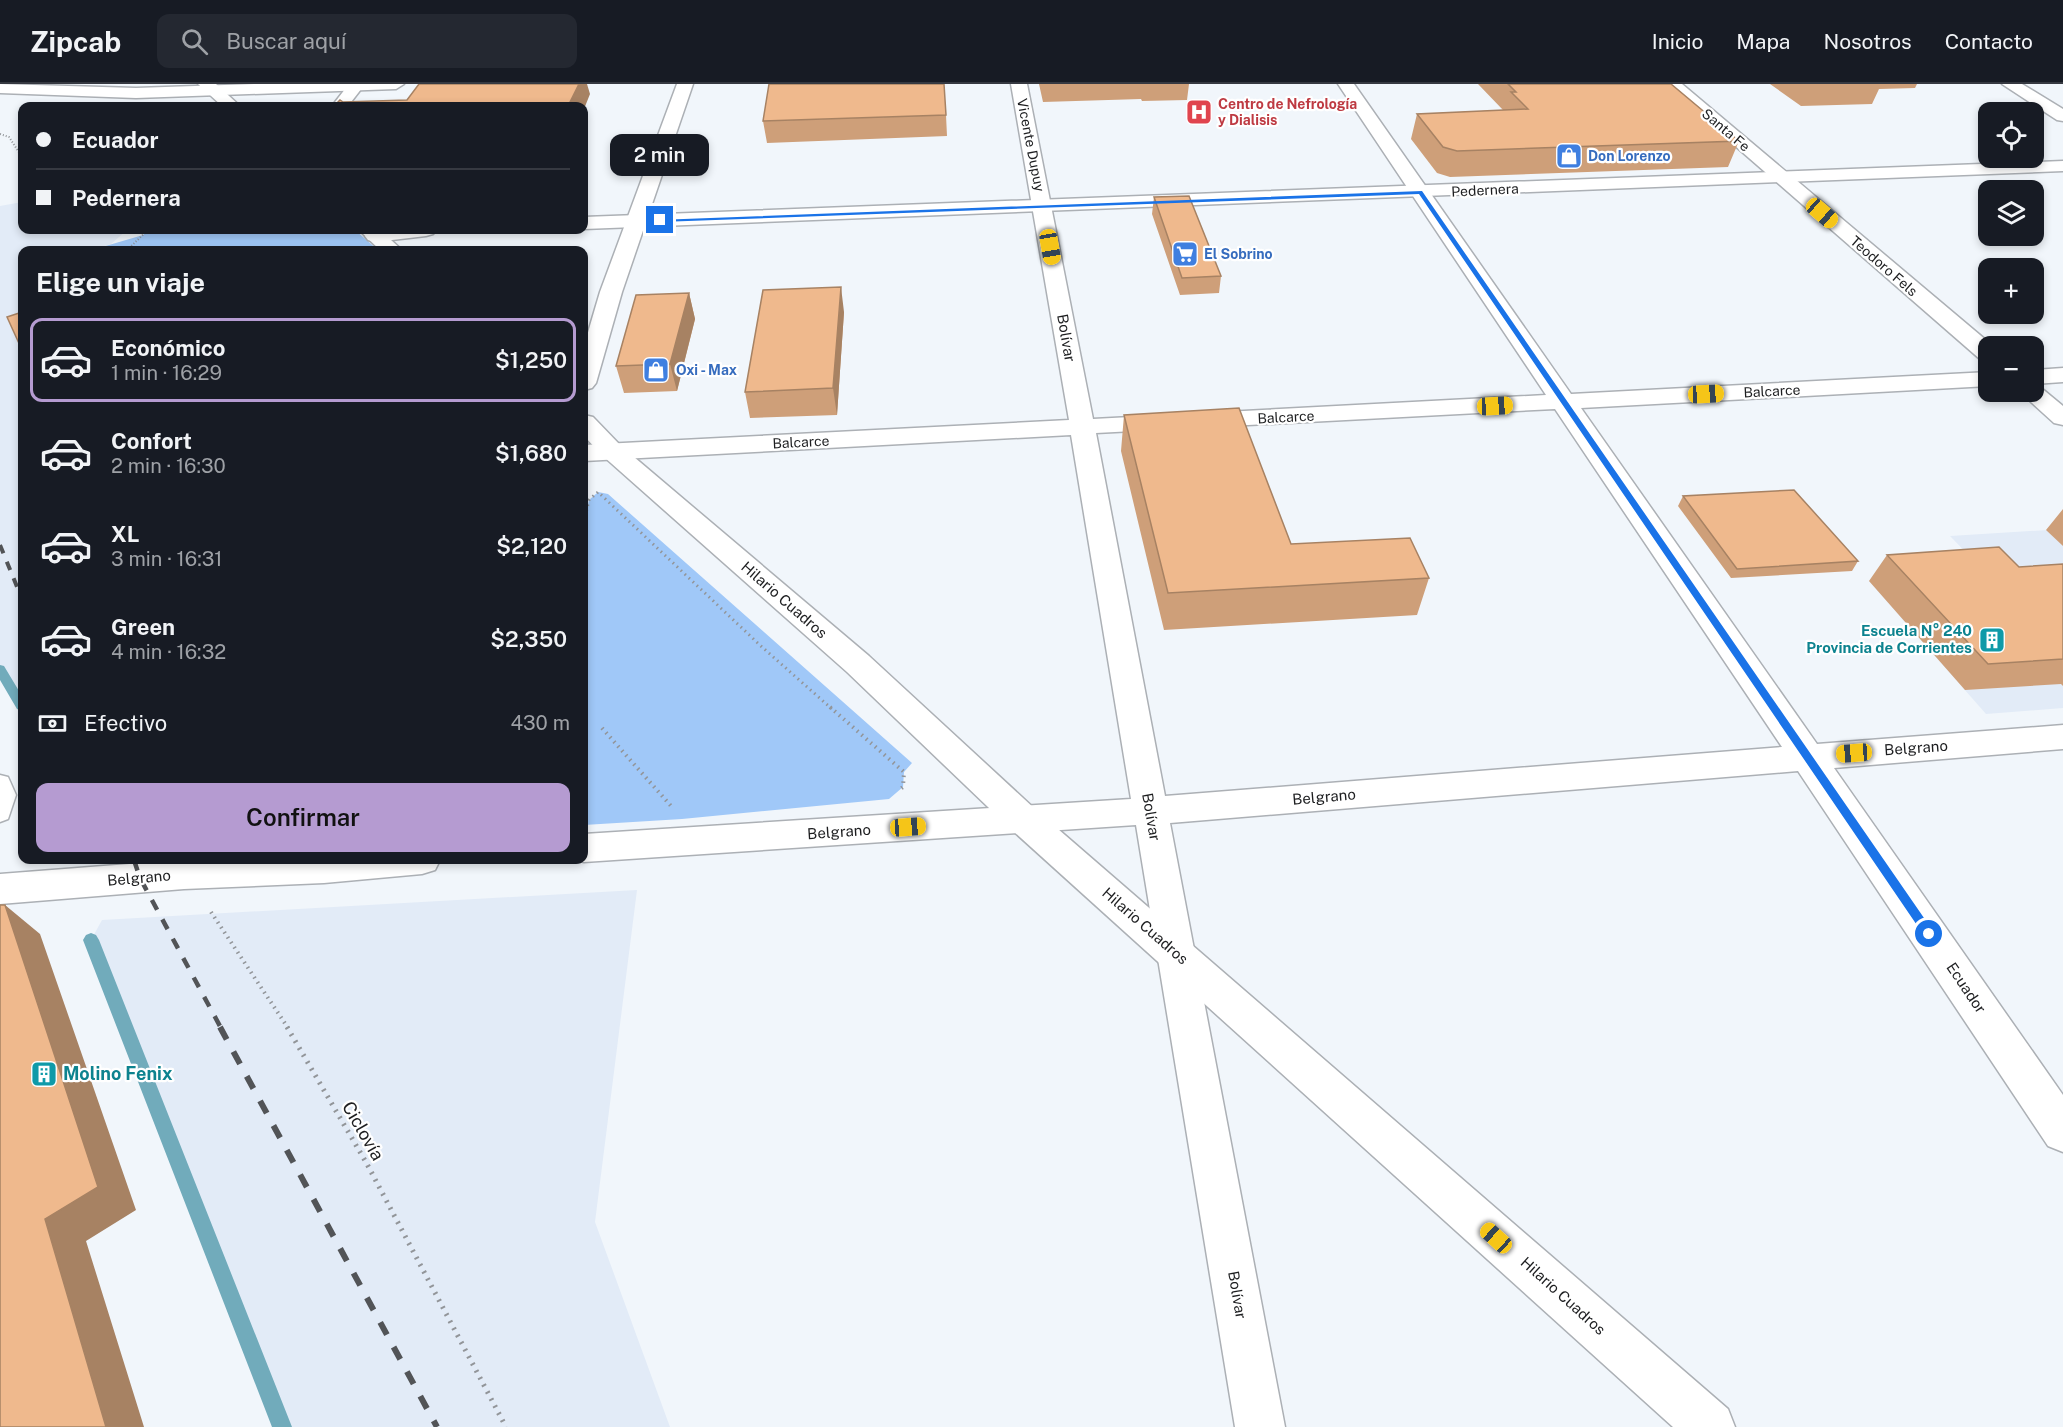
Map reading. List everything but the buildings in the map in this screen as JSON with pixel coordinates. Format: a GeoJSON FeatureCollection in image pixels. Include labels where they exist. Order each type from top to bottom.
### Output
{"type":"FeatureCollection","features":[{"type":"Feature","properties":{"kind":"street"},"geometry":{"type":"LineString","coordinates":[[0,88],[136,93],[209,87],[396,84]]}},
{"type":"Feature","properties":{"kind":"street"},"geometry":{"type":"LineString","coordinates":[[588,370],[611,292],[685,84]]}},
{"type":"Feature","properties":{"kind":"street","name":"Vicente Dupuy"},"geometry":{"type":"LineString","coordinates":[[1019,84],[1043,206]]}},
{"type":"Feature","properties":{"kind":"street","name":"Ecuador"},"geometry":{"type":"LineString","coordinates":[[1346,84],[2063,1131]]}},
{"type":"Feature","properties":{"kind":"street","name":"Santa Fe"},"geometry":{"type":"LineString","coordinates":[[1672,84],[1780,177]]}},
{"type":"Feature","properties":{"kind":"street"},"geometry":{"type":"LineString","coordinates":[[2010,84],[2063,116]]}},
{"type":"Feature","properties":{"kind":"street"},"geometry":{"type":"LineString","coordinates":[[343,102],[357,85]]}},
{"type":"Feature","properties":{"kind":"street"},"geometry":{"type":"LineString","coordinates":[[209,87],[227,102]]}},
{"type":"Feature","properties":{"kind":"street","name":"Pedernera"},"geometry":{"type":"LineString","coordinates":[[588,223],[2063,166]]}},
{"type":"Feature","properties":{"kind":"street","name":"Teodoro Fels"},"geometry":{"type":"LineString","coordinates":[[1780,177],[1978,346]]}},
{"type":"Feature","properties":{"kind":"street","name":"Bolívar"},"geometry":{"type":"LineString","coordinates":[[1043,206],[1260,1427]]}},
{"type":"Feature","properties":{"kind":"street"},"geometry":{"type":"LineString","coordinates":[[373,234],[387,246]]}},
{"type":"Feature","properties":{"kind":"street"},"geometry":{"type":"LineString","coordinates":[[2044,376],[2063,375]]}},
{"type":"Feature","properties":{"kind":"street","name":"Balcarce"},"geometry":{"type":"LineString","coordinates":[[598,452],[1978,380]]}},
{"type":"Feature","properties":{"kind":"street"},"geometry":{"type":"LineString","coordinates":[[2044,402],[2063,418]]}},
{"type":"Feature","properties":{"kind":"street","name":"Hilario Cuadros"},"geometry":{"type":"LineString","coordinates":[[588,431],[598,452],[858,664],[1024,820],[1710,1427]]}},
{"type":"Feature","properties":{"kind":"street","name":"Belgrano"},"geometry":{"type":"LineString","coordinates":[[588,848],[1150,811],[2063,737]]}},
{"type":"Feature","properties":{"kind":"street","name":"Belgrano"},"geometry":{"type":"LineString","coordinates":[[0,889],[184,873],[373,864]]}},
{"type":"Feature","properties":{"kind":"lane"},"geometry":{"type":"LineString","coordinates":[[0,783],[5,795],[0,813]]}},
{"type":"Feature","properties":{"kind":"path"},"geometry":{"type":"LineString","coordinates":[[0,134],[9,137],[18,151]]}},
{"type":"Feature","properties":{"kind":"path"},"geometry":{"type":"LineString","coordinates":[[131,246],[144,234]]}},
{"type":"Feature","properties":{"kind":"path"},"geometry":{"type":"LineString","coordinates":[[588,504],[589,500],[598,492],[762,647],[904,772],[903,787],[896,793]]}},
{"type":"Feature","properties":{"kind":"path"},"geometry":{"type":"LineString","coordinates":[[602,728],[675,810]]}},
{"type":"Feature","properties":{"kind":"path","name":"Ciclovía"},"geometry":{"type":"LineString","coordinates":[[184,873],[258,978],[392,1206],[506,1427]]}},
{"type":"Feature","properties":{"kind":"shaded area"},"geometry":{"type":"Polygon","coordinates":[[[18,203],[18,234],[122,234],[111,244],[105,246],[18,246],[18,699],[0,669],[0,206],[18,203]]]}},
{"type":"Feature","properties":{"kind":"shaded area"},"geometry":{"type":"Polygon","coordinates":[[[360,234],[373,246],[106,246],[143,235],[360,234]]]}},
{"type":"Feature","properties":{"kind":"shaded area"},"geometry":{"type":"Polygon","coordinates":[[[598,492],[608,494],[912,763],[904,772],[903,787],[889,799],[682,819],[588,825],[589,500],[598,492]]]}},
{"type":"Feature","properties":{"kind":"shaded area","name":"Escuela N° 240 Provincia de Corrientes"},"geometry":{"type":"Polygon","coordinates":[[[2063,529],[2063,708],[1986,714],[1869,581],[1986,573],[1950,536],[2063,529]]]}},
{"type":"Feature","properties":{"kind":"shaded area"},"geometry":{"type":"Polygon","coordinates":[[[637,890],[595,1222],[670,1427],[282,1427],[91,940],[102,920],[637,890]]]}},
{"type":"Feature","properties":{"kind":"waterway"},"geometry":{"type":"LineString","coordinates":[[0,669],[18,699]]}},
{"type":"Feature","properties":{"kind":"waterway"},"geometry":{"type":"LineString","coordinates":[[91,940],[282,1427]]}},
{"type":"Feature","properties":{"kind":"railway"},"geometry":{"type":"LineString","coordinates":[[0,545],[18,589]]}},
{"type":"Feature","properties":{"kind":"railway"},"geometry":{"type":"LineString","coordinates":[[135,864],[140,878],[221,1028]]}},
{"type":"Feature","properties":{"kind":"railway"},"geometry":{"type":"LineString","coordinates":[[220,1027],[437,1427]]}},
{"type":"Feature","properties":{"kind":"place","name":"Centro de Nefrología y Dialisis"},"geometry":{"type":"Point","coordinates":[1199,112]}},
{"type":"Feature","properties":{"kind":"place","name":"Don Lorenzo"},"geometry":{"type":"Point","coordinates":[1569,156]}},
{"type":"Feature","properties":{"kind":"place","name":"El Sobrino"},"geometry":{"type":"Point","coordinates":[1185,254]}},
{"type":"Feature","properties":{"kind":"place","name":"Oxi - Max"},"geometry":{"type":"Point","coordinates":[656,370]}},
{"type":"Feature","properties":{"kind":"place","name":"Escuela N° 240 Provincia de Corrientes"},"geometry":{"type":"Point","coordinates":[1992,640]}},
{"type":"Feature","properties":{"kind":"place","name":"Molino Fenix"},"geometry":{"type":"Point","coordinates":[44,1074]}},
{"type":"Feature","properties":{"kind":"route"},"geometry":{"type":"LineString","coordinates":[[660,220],[1420,192],[1929,934]]}}]}
